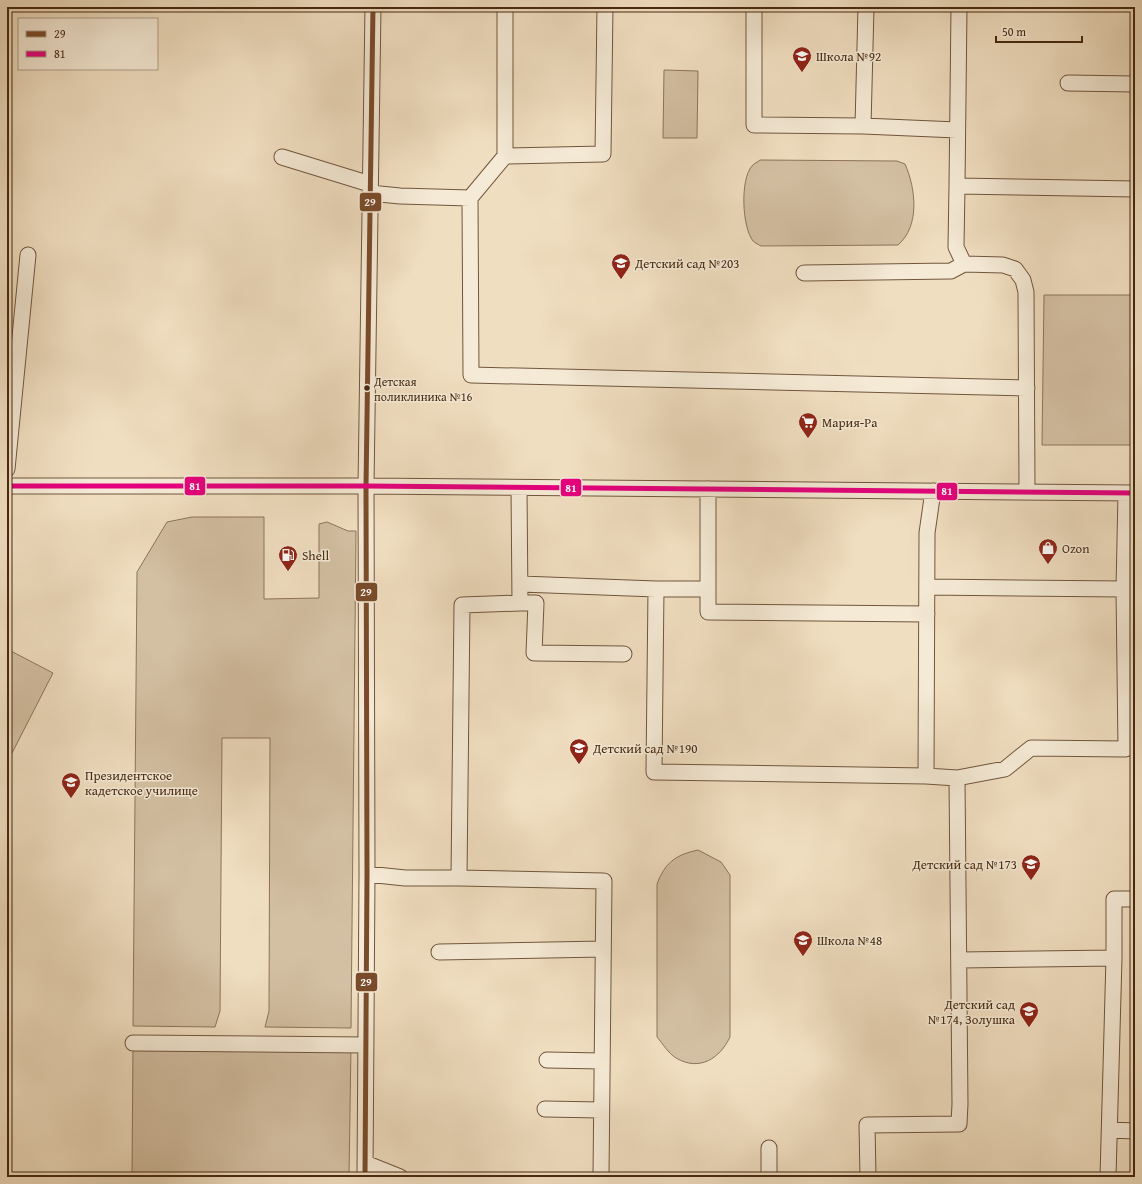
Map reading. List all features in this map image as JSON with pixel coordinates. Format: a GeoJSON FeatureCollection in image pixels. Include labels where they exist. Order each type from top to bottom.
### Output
{"type":"FeatureCollection","features":[{"type":"Feature","properties":{"kind":"street"},"geometry":{"type":"LineString","coordinates":[[373,7],[366,486],[367,874],[365,1170],[400,1177]]}},
{"type":"Feature","properties":{"kind":"street"},"geometry":{"type":"LineString","coordinates":[[505,7],[505,156],[470,198],[471,375],[1027,388]]}},
{"type":"Feature","properties":{"kind":"street"},"geometry":{"type":"LineString","coordinates":[[505,156],[603,154],[605,7]]}},
{"type":"Feature","properties":{"kind":"street"},"geometry":{"type":"LineString","coordinates":[[754,7],[754,125],[863,126],[957,130]]}},
{"type":"Feature","properties":{"kind":"street"},"geometry":{"type":"LineString","coordinates":[[863,126],[866,7]]}},
{"type":"Feature","properties":{"kind":"street"},"geometry":{"type":"LineString","coordinates":[[959,7],[956,247],[964,264]]}},
{"type":"Feature","properties":{"kind":"street"},"geometry":{"type":"LineString","coordinates":[[1068,83],[1135,84]]}},
{"type":"Feature","properties":{"kind":"street"},"geometry":{"type":"LineString","coordinates":[[282,157],[370,189],[400,196],[470,198]]}},
{"type":"Feature","properties":{"kind":"street"},"geometry":{"type":"LineString","coordinates":[[957,186],[1135,189]]}},
{"type":"Feature","properties":{"kind":"street"},"geometry":{"type":"LineString","coordinates":[[7,469],[28,255]]}},
{"type":"Feature","properties":{"kind":"street"},"geometry":{"type":"LineString","coordinates":[[804,273],[951,271],[964,264],[1003,264],[1014,268],[1023,280],[1026,292],[1027,492]]}},
{"type":"Feature","properties":{"kind":"street"},"geometry":{"type":"LineString","coordinates":[[7,486],[366,486],[1131,493],[1124,589],[1126,749],[1031,748],[1005,769],[957,778],[926,776],[654,772],[656,589]]}},
{"type":"Feature","properties":{"kind":"street"},"geometry":{"type":"LineString","coordinates":[[519,488],[520,603]]}},
{"type":"Feature","properties":{"kind":"street"},"geometry":{"type":"LineString","coordinates":[[708,489],[708,612],[927,614]]}},
{"type":"Feature","properties":{"kind":"street"},"geometry":{"type":"LineString","coordinates":[[926,776],[927,533],[934,491]]}},
{"type":"Feature","properties":{"kind":"street"},"geometry":{"type":"LineString","coordinates":[[520,584],[656,589],[708,589]]}},
{"type":"Feature","properties":{"kind":"street"},"geometry":{"type":"LineString","coordinates":[[927,586],[1124,589]]}},
{"type":"Feature","properties":{"kind":"street"},"geometry":{"type":"LineString","coordinates":[[458,878],[462,605],[536,603],[534,653],[624,654]]}},
{"type":"Feature","properties":{"kind":"street"},"geometry":{"type":"LineString","coordinates":[[868,1177],[867,1125],[959,1124],[957,778]]}},
{"type":"Feature","properties":{"kind":"street"},"geometry":{"type":"LineString","coordinates":[[367,874],[405,878],[604,881],[601,1177]]}},
{"type":"Feature","properties":{"kind":"street"},"geometry":{"type":"LineString","coordinates":[[1108,1177],[1114,958],[1114,899],[1135,899]]}},
{"type":"Feature","properties":{"kind":"street"},"geometry":{"type":"LineString","coordinates":[[439,952],[603,949]]}},
{"type":"Feature","properties":{"kind":"street"},"geometry":{"type":"LineString","coordinates":[[959,960],[1114,958]]}},
{"type":"Feature","properties":{"kind":"street"},"geometry":{"type":"LineString","coordinates":[[133,1044],[366,1045]]}},
{"type":"Feature","properties":{"kind":"street"},"geometry":{"type":"LineString","coordinates":[[547,1060],[602,1061]]}},
{"type":"Feature","properties":{"kind":"street"},"geometry":{"type":"LineString","coordinates":[[545,1109],[601,1110]]}},
{"type":"Feature","properties":{"kind":"street"},"geometry":{"type":"LineString","coordinates":[[1110,1130],[1135,1131]]}},
{"type":"Feature","properties":{"kind":"street"},"geometry":{"type":"LineString","coordinates":[[769,1148],[769,1177]]}},
{"type":"Feature","properties":{"kind":"shaded area"},"geometry":{"type":"Polygon","coordinates":[[[664,70],[698,71],[697,138],[663,138],[664,70]]]}},
{"type":"Feature","properties":{"kind":"shaded area"},"geometry":{"type":"Polygon","coordinates":[[[760,160],[897,161],[905,164],[912,185],[914,207],[910,228],[898,245],[761,246],[753,241],[749,234],[744,203],[744,192],[748,172],[753,165],[760,160]]]}},
{"type":"Feature","properties":{"kind":"shaded area"},"geometry":{"type":"Polygon","coordinates":[[[1044,295],[1135,295],[1135,445],[1042,445],[1044,295]]]}},
{"type":"Feature","properties":{"kind":"shaded area"},"geometry":{"type":"Polygon","coordinates":[[[192,517],[264,517],[264,599],[319,598],[319,524],[327,522],[348,531],[356,531],[351,1028],[265,1027],[269,1011],[270,738],[222,738],[220,1011],[215,1027],[133,1026],[137,572],[167,522],[192,517]]]}},
{"type":"Feature","properties":{"kind":"shaded area"},"geometry":{"type":"Polygon","coordinates":[[[7,649],[53,673],[11,755],[7,753],[7,649]]]}},
{"type":"Feature","properties":{"kind":"shaded area"},"geometry":{"type":"Polygon","coordinates":[[[698,850],[721,862],[730,875],[730,1037],[726,1045],[715,1057],[708,1061],[693,1064],[673,1056],[657,1037],[657,884],[667,865],[683,854],[698,850]]]}},
{"type":"Feature","properties":{"kind":"shaded area"},"geometry":{"type":"Polygon","coordinates":[[[133,1043],[351,1045],[349,1177],[132,1177],[133,1043]]]}},
{"type":"Feature","properties":{"kind":"transit line","name":"29"},"geometry":{"type":"LineString","coordinates":[[365,1177],[367,874],[366,486],[373,7]]}},
{"type":"Feature","properties":{"kind":"transit line","name":"81"},"geometry":{"type":"LineString","coordinates":[[7,486],[366,486],[1135,493]]}},
{"type":"Feature","properties":{"kind":"place","name":"Школа №92"},"geometry":{"type":"Point","coordinates":[802,73]}},
{"type":"Feature","properties":{"kind":"place","name":"Детский сад №203"},"geometry":{"type":"Point","coordinates":[621,280]}},
{"type":"Feature","properties":{"kind":"place","name":"Детская поликлиника №16"},"geometry":{"type":"Point","coordinates":[367,388]}},
{"type":"Feature","properties":{"kind":"place","name":"Мария-Ра"},"geometry":{"type":"Point","coordinates":[808,439]}},
{"type":"Feature","properties":{"kind":"place","name":"Ozon"},"geometry":{"type":"Point","coordinates":[1048,565]}},
{"type":"Feature","properties":{"kind":"place","name":"Shell"},"geometry":{"type":"Point","coordinates":[288,572]}},
{"type":"Feature","properties":{"kind":"place","name":"Детский сад №190"},"geometry":{"type":"Point","coordinates":[579,765]}},
{"type":"Feature","properties":{"kind":"place","name":"Президентское кадетское училище"},"geometry":{"type":"Point","coordinates":[71,799]}},
{"type":"Feature","properties":{"kind":"place","name":"Детский сад №173"},"geometry":{"type":"Point","coordinates":[1031,881]}},
{"type":"Feature","properties":{"kind":"place","name":"Школа №48"},"geometry":{"type":"Point","coordinates":[803,957]}},
{"type":"Feature","properties":{"kind":"place","name":"Детский сад №174, Золушка"},"geometry":{"type":"Point","coordinates":[1029,1028]}}]}
